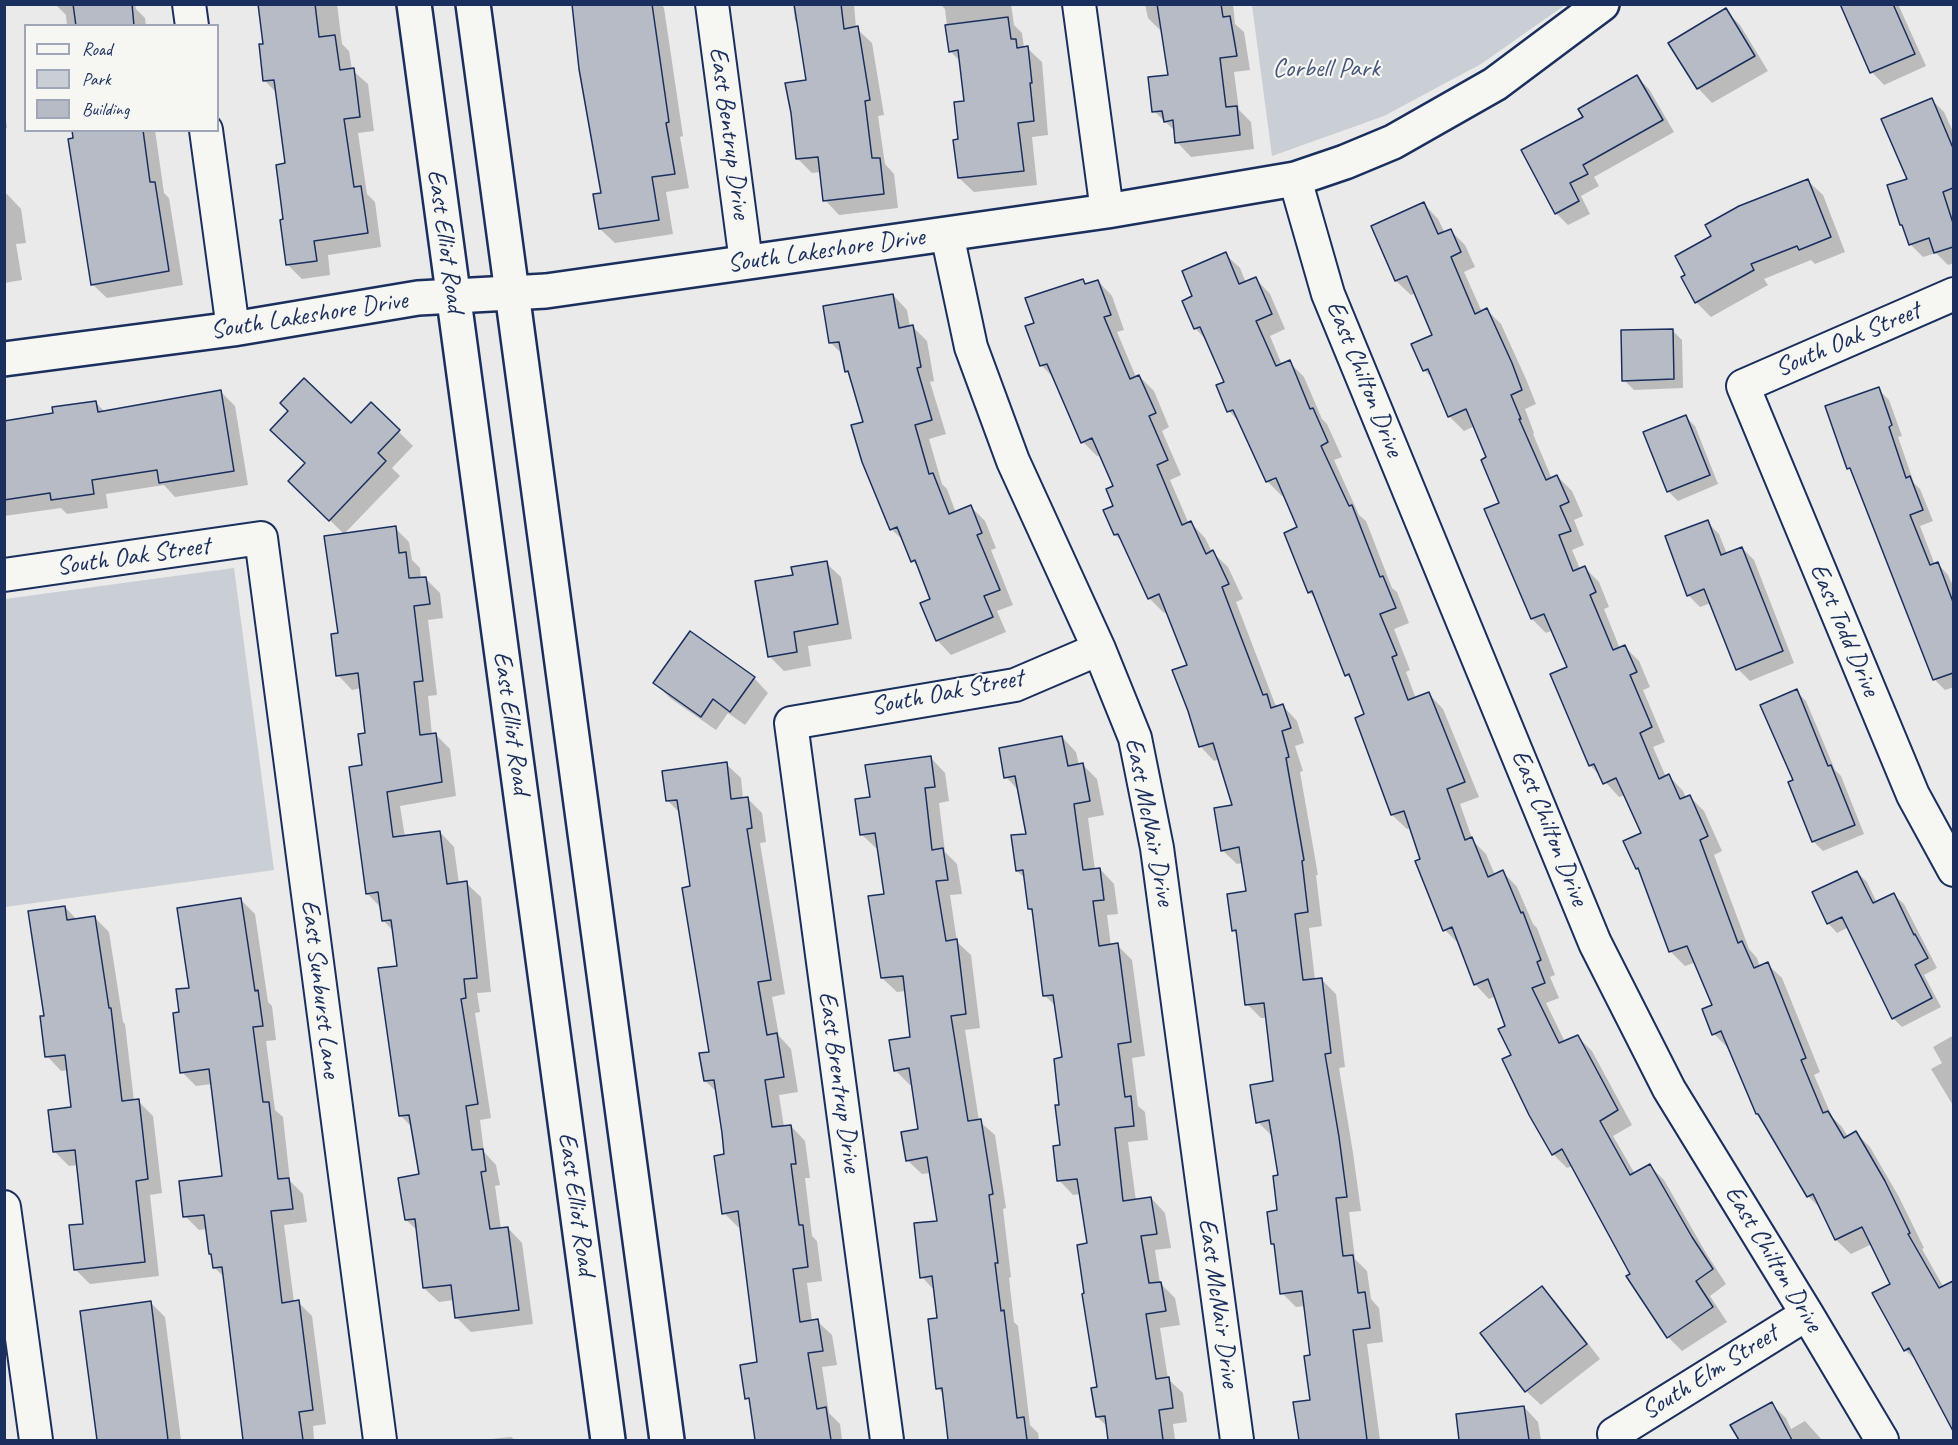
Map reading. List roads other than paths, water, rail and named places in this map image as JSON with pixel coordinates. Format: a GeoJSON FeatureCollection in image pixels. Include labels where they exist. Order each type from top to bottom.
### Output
{"type":"FeatureCollection","features":[{"type":"Feature","properties":{"kind":"main road","name":"East Elliot Road"},"geometry":{"type":"LineString","coordinates":[[414,4],[608,1440]]}},
{"type":"Feature","properties":{"kind":"main road"},"geometry":{"type":"LineString","coordinates":[[473,4],[667,1440]]}},
{"type":"Feature","properties":{"kind":"main road","name":"South Lakeshore Drive"},"geometry":{"type":"LineString","coordinates":[[4,360],[233,329],[418,298],[546,291],[1107,211],[1296,178],[1393,142],[1495,84],[1602,4]]}},
{"type":"Feature","properties":{"kind":"street"},"geometry":{"type":"LineString","coordinates":[[189,4],[192,24]]}},
{"type":"Feature","properties":{"kind":"street","name":"East Bentrup Drive"},"geometry":{"type":"LineString","coordinates":[[712,4],[746,262]]}},
{"type":"Feature","properties":{"kind":"street"},"geometry":{"type":"LineString","coordinates":[[1079,4],[1107,211]]}},
{"type":"Feature","properties":{"kind":"street"},"geometry":{"type":"LineString","coordinates":[[206,132],[233,329]]}},
{"type":"Feature","properties":{"kind":"street","name":"East Chilton Drive"},"geometry":{"type":"LineString","coordinates":[[1296,178],[1328,294],[1596,943],[1669,1089],[1881,1440]]}},
{"type":"Feature","properties":{"kind":"street","name":"East McNair Drive"},"geometry":{"type":"LineString","coordinates":[[947,234],[971,347],[1013,461],[1099,649],[1135,738],[1157,848],[1237,1440]]}},
{"type":"Feature","properties":{"kind":"street","name":"South Oak Street"},"geometry":{"type":"LineString","coordinates":[[1743,386],[1953,294]]}},
{"type":"Feature","properties":{"kind":"street","name":"East Todd Drive"},"geometry":{"type":"LineString","coordinates":[[1743,386],[1913,795],[1953,870]]}},
{"type":"Feature","properties":{"kind":"street","name":"South Oak Street"},"geometry":{"type":"LineString","coordinates":[[4,575],[261,538]]}},
{"type":"Feature","properties":{"kind":"street","name":"East Sunburst Lane"},"geometry":{"type":"LineString","coordinates":[[261,538],[380,1440]]}},
{"type":"Feature","properties":{"kind":"street","name":"South Oak Street"},"geometry":{"type":"LineString","coordinates":[[791,723],[1015,684],[1099,649]]}},
{"type":"Feature","properties":{"kind":"street","name":"East Brentrup Drive"},"geometry":{"type":"LineString","coordinates":[[791,723],[887,1440]]}},
{"type":"Feature","properties":{"kind":"street"},"geometry":{"type":"LineString","coordinates":[[4,1207],[36,1440]]}},
{"type":"Feature","properties":{"kind":"street","name":"South Elm Street"},"geometry":{"type":"LineString","coordinates":[[1614,1434],[1807,1314]]}},
{"type":"Feature","properties":{"kind":"park label","name":"Corbell Park"},"geometry":{"type":"Point","coordinates":[1326,69]}}]}
